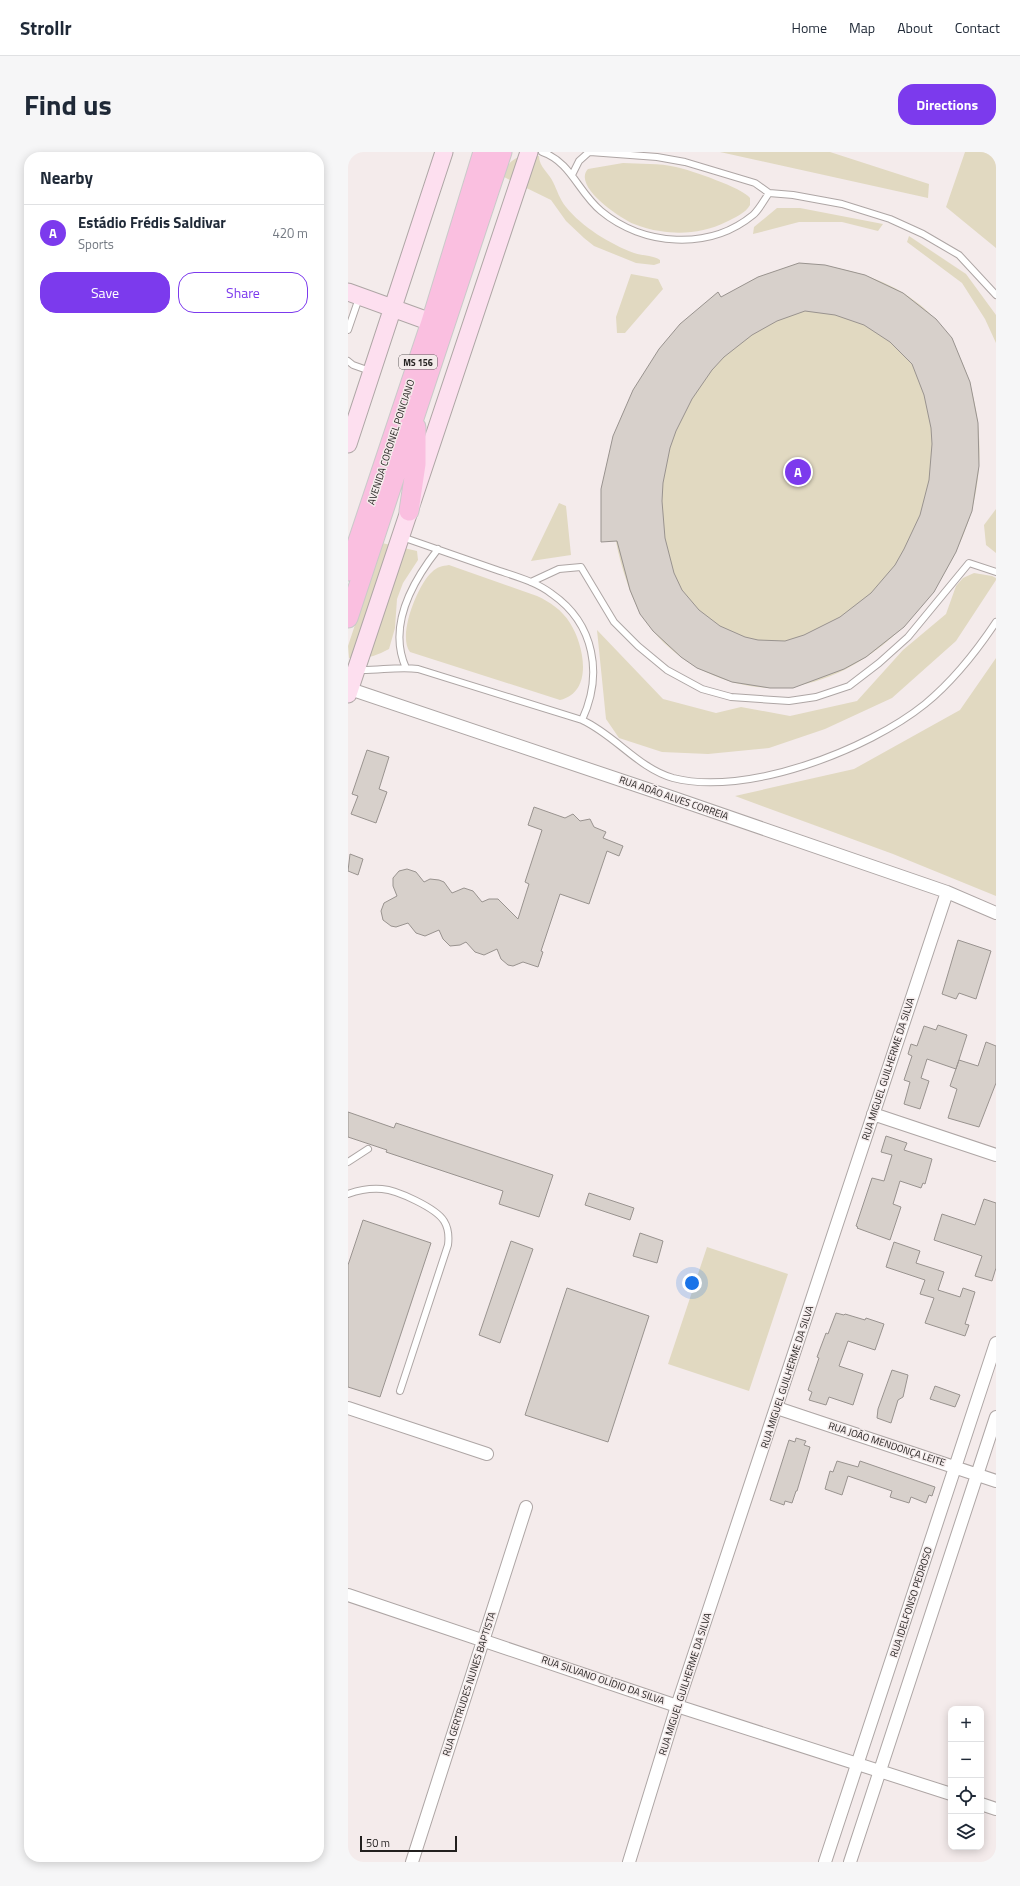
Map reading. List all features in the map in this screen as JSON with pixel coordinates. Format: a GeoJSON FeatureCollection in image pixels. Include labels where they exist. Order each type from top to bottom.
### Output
{"type":"FeatureCollection","features":[{"type":"Feature","properties":{"kind":"main road"},"geometry":{"type":"LineString","coordinates":[[348,444],[373,372],[444,152]]}},
{"type":"Feature","properties":{"kind":"main road","name":"AVENIDA CORONEL PONCIANO"},"geometry":{"type":"LineString","coordinates":[[348,571],[431,322],[483,152]]}},
{"type":"Feature","properties":{"kind":"main road"},"geometry":{"type":"LineString","coordinates":[[348,618],[502,152]]}},
{"type":"Feature","properties":{"kind":"main road"},"geometry":{"type":"LineString","coordinates":[[349,692],[529,152]]}},
{"type":"Feature","properties":{"kind":"main road"},"geometry":{"type":"LineString","coordinates":[[354,294],[431,322]]}},
{"type":"Feature","properties":{"kind":"main road"},"geometry":{"type":"LineString","coordinates":[[409,512],[416,464],[416,411]]}},
{"type":"Feature","properties":{"kind":"street","name":"RUA ADÃO ALVES CORREIA"},"geometry":{"type":"LineString","coordinates":[[349,692],[674,798],[947,892],[996,914]]}},
{"type":"Feature","properties":{"kind":"street","name":"RUA MIGUEL GUILHERME DA SILVA"},"geometry":{"type":"LineString","coordinates":[[629,1862],[677,1706],[947,892]]}},
{"type":"Feature","properties":{"kind":"street"},"geometry":{"type":"LineString","coordinates":[[873,1114],[996,1155]]}},
{"type":"Feature","properties":{"kind":"street","name":"RUA IDELFONSO PEDROSO"},"geometry":{"type":"LineString","coordinates":[[825,1862],[996,1343]]}},
{"type":"Feature","properties":{"kind":"street"},"geometry":{"type":"LineString","coordinates":[[348,1408],[487,1454]]}},
{"type":"Feature","properties":{"kind":"street","name":"RUA JOÃO MENDONÇA LEITE"},"geometry":{"type":"LineString","coordinates":[[777,1408],[956,1466],[996,1481]]}},
{"type":"Feature","properties":{"kind":"street"},"geometry":{"type":"LineString","coordinates":[[850,1862],[996,1417]]}},
{"type":"Feature","properties":{"kind":"street","name":"RUA GERTRUDES NUNES BAPTISTA"},"geometry":{"type":"LineString","coordinates":[[412,1862],[526,1507]]}},
{"type":"Feature","properties":{"kind":"street","name":"RUA SILVANO OLÍDIO DA SILVA"},"geometry":{"type":"LineString","coordinates":[[348,1594],[484,1639],[677,1706],[948,1793]]}},
{"type":"Feature","properties":{"kind":"street"},"geometry":{"type":"LineString","coordinates":[[984,1805],[996,1809]]}},
{"type":"Feature","properties":{"kind":"lane"},"geometry":{"type":"LineString","coordinates":[[542,152],[559,160],[590,200],[613,220],[640,234],[670,240],[700,238],[729,230],[754,214],[769,193]]}},
{"type":"Feature","properties":{"kind":"lane"},"geometry":{"type":"LineString","coordinates":[[572,175],[579,161],[589,152],[650,157],[685,162],[750,181],[769,193],[799,196],[842,204],[890,219],[914,229],[960,255],[996,295]]}},
{"type":"Feature","properties":{"kind":"lane"},"geometry":{"type":"LineString","coordinates":[[348,330],[354,294]]}},
{"type":"Feature","properties":{"kind":"lane"},"geometry":{"type":"LineString","coordinates":[[348,361],[353,365],[373,372]]}},
{"type":"Feature","properties":{"kind":"lane"},"geometry":{"type":"LineString","coordinates":[[401,536],[531,582],[552,593],[570,609],[578,619],[590,641],[594,667],[594,680],[590,701],[582,720]]}},
{"type":"Feature","properties":{"kind":"lane"},"geometry":{"type":"LineString","coordinates":[[406,668],[399,644],[400,625],[411,590],[438,549]]}},
{"type":"Feature","properties":{"kind":"lane"},"geometry":{"type":"LineString","coordinates":[[531,582],[560,569],[581,567],[614,622],[638,646],[668,670],[702,689],[731,697],[789,701],[816,697],[849,686],[880,663],[908,637],[969,563],[996,572]]}},
{"type":"Feature","properties":{"kind":"lane"},"geometry":{"type":"LineString","coordinates":[[356,670],[418,669],[582,720],[598,728],[633,756],[661,774],[678,779],[706,783],[741,780],[789,770],[815,762],[863,742],[891,726],[924,704],[974,653],[996,622]]}},
{"type":"Feature","properties":{"kind":"lane"},"geometry":{"type":"LineString","coordinates":[[348,1162],[368,1149]]}},
{"type":"Feature","properties":{"kind":"lane"},"geometry":{"type":"LineString","coordinates":[[348,1194],[362,1190],[383,1189],[404,1196],[430,1207],[444,1221],[449,1233],[448,1245],[400,1391]]}},
{"type":"Feature","properties":{"kind":"shaded area"},"geometry":{"type":"Polygon","coordinates":[[[720,152],[830,152],[929,184],[928,198],[720,152]]]}},
{"type":"Feature","properties":{"kind":"shaded area"},"geometry":{"type":"Polygon","coordinates":[[[965,152],[996,152],[996,248],[946,207],[965,152]]]}},
{"type":"Feature","properties":{"kind":"shaded area"},"geometry":{"type":"Polygon","coordinates":[[[523,155],[539,156],[539,160],[544,170],[551,179],[564,204],[588,228],[616,245],[634,253],[657,258],[660,260],[660,263],[654,265],[636,263],[594,246],[566,221],[551,200],[502,176],[510,163],[523,155]]]}},
{"type":"Feature","properties":{"kind":"shaded area"},"geometry":{"type":"Polygon","coordinates":[[[623,163],[663,165],[692,172],[737,189],[750,198],[750,205],[743,213],[736,217],[710,228],[694,232],[668,232],[640,226],[627,221],[600,201],[586,184],[585,176],[588,169],[623,163]]]}},
{"type":"Feature","properties":{"kind":"shaded area"},"geometry":{"type":"Polygon","coordinates":[[[777,208],[800,208],[883,224],[878,231],[842,222],[799,222],[753,234],[754,227],[777,208]]]}},
{"type":"Feature","properties":{"kind":"shaded area"},"geometry":{"type":"Polygon","coordinates":[[[909,236],[966,274],[996,315],[996,343],[985,319],[962,283],[907,242],[909,236]]]}},
{"type":"Feature","properties":{"kind":"shaded area"},"geometry":{"type":"Polygon","coordinates":[[[799,263],[826,266],[877,280],[900,291],[921,306],[940,324],[955,346],[966,372],[971,389],[978,424],[978,478],[971,513],[955,553],[933,591],[904,626],[870,654],[833,675],[792,686],[750,686],[706,672],[695,666],[673,651],[655,633],[640,612],[628,584],[618,550],[615,522],[726,295],[758,277],[799,263]]]}},
{"type":"Feature","properties":{"kind":"shaded area"},"geometry":{"type":"Polygon","coordinates":[[[631,274],[658,279],[663,289],[625,333],[617,333],[616,317],[631,274]]]}},
{"type":"Feature","properties":{"kind":"shaded area"},"geometry":{"type":"Polygon","coordinates":[[[559,503],[566,506],[571,555],[531,561],[559,503]]]}},
{"type":"Feature","properties":{"kind":"shaded area"},"geometry":{"type":"Polygon","coordinates":[[[996,509],[996,553],[986,545],[984,525],[996,509]]]}},
{"type":"Feature","properties":{"kind":"shaded area"},"geometry":{"type":"Polygon","coordinates":[[[382,543],[417,551],[418,560],[403,583],[397,599],[395,628],[389,649],[370,657],[349,658],[348,646],[382,543]]]}},
{"type":"Feature","properties":{"kind":"shaded area"},"geometry":{"type":"Polygon","coordinates":[[[449,565],[537,596],[551,604],[563,614],[575,632],[582,655],[582,678],[578,688],[571,695],[560,700],[410,652],[406,634],[415,598],[432,572],[440,567],[449,565]]]}},
{"type":"Feature","properties":{"kind":"shaded area"},"geometry":{"type":"Polygon","coordinates":[[[974,573],[992,576],[996,578],[996,580],[956,641],[892,698],[825,729],[769,748],[708,754],[662,752],[619,738],[606,719],[597,630],[663,699],[716,713],[741,707],[790,716],[857,701],[903,650],[946,614],[956,586],[963,578],[974,573]]]}},
{"type":"Feature","properties":{"kind":"shaded area"},"geometry":{"type":"Polygon","coordinates":[[[996,658],[996,896],[893,854],[735,796],[854,769],[960,710],[996,658]]]}},
{"type":"Feature","properties":{"kind":"shaded area"},"geometry":{"type":"Polygon","coordinates":[[[707,1247],[788,1274],[749,1391],[668,1364],[707,1247]]]}},
{"type":"Feature","properties":{"kind":"building"},"geometry":{"type":"Polygon","coordinates":[[[799,263],[825,265],[865,275],[903,293],[936,319],[952,338],[970,382],[978,423],[979,466],[972,511],[956,552],[934,592],[904,627],[866,657],[844,669],[793,688],[770,688],[732,682],[697,668],[681,657],[653,631],[640,614],[630,590],[617,541],[601,542],[601,489],[613,436],[633,390],[659,349],[680,324],[718,292],[721,297],[758,277],[799,263]],[[805,311],[777,321],[752,335],[724,357],[712,370],[692,399],[676,431],[670,448],[663,483],[662,501],[665,538],[674,573],[682,590],[699,610],[720,626],[745,637],[758,640],[785,641],[804,635],[840,617],[871,593],[895,565],[920,515],[929,480],[932,444],[931,428],[924,395],[912,364],[890,342],[864,325],[835,315],[805,311]]]}},
{"type":"Feature","properties":{"kind":"building"},"geometry":{"type":"Polygon","coordinates":[[[367,750],[389,757],[379,789],[387,792],[376,823],[351,814],[358,796],[352,794],[367,750]]]}},
{"type":"Feature","properties":{"kind":"building"},"geometry":{"type":"Polygon","coordinates":[[[534,807],[565,818],[573,814],[580,821],[590,819],[594,827],[606,832],[603,838],[623,846],[619,856],[607,851],[589,904],[560,894],[541,951],[543,952],[538,967],[523,962],[513,966],[508,965],[501,959],[497,949],[484,955],[475,952],[466,942],[460,945],[450,946],[443,939],[439,930],[425,936],[416,933],[408,923],[396,927],[391,926],[383,920],[381,911],[384,903],[397,896],[393,886],[393,878],[399,871],[407,869],[416,872],[424,882],[430,879],[444,882],[452,893],[464,888],[473,891],[482,902],[489,899],[498,899],[518,919],[529,884],[525,882],[542,830],[528,825],[534,807]]]}},
{"type":"Feature","properties":{"kind":"building"},"geometry":{"type":"Polygon","coordinates":[[[350,854],[363,859],[358,875],[348,871],[350,854]]]}},
{"type":"Feature","properties":{"kind":"building"},"geometry":{"type":"Polygon","coordinates":[[[958,940],[991,951],[976,999],[959,993],[956,999],[942,994],[958,940]]]}},
{"type":"Feature","properties":{"kind":"building"},"geometry":{"type":"Polygon","coordinates":[[[938,1025],[967,1035],[956,1069],[927,1059],[921,1078],[929,1081],[920,1109],[904,1104],[910,1082],[904,1080],[912,1056],[908,1054],[911,1044],[917,1046],[924,1026],[936,1030],[938,1025]]]}},
{"type":"Feature","properties":{"kind":"building"},"geometry":{"type":"Polygon","coordinates":[[[986,1042],[996,1046],[996,1083],[979,1127],[948,1118],[957,1089],[950,1086],[959,1060],[978,1066],[986,1042]]]}},
{"type":"Feature","properties":{"kind":"building"},"geometry":{"type":"Polygon","coordinates":[[[348,1112],[394,1128],[396,1123],[553,1175],[539,1217],[499,1204],[503,1191],[386,1152],[387,1150],[348,1137],[348,1112]]]}},
{"type":"Feature","properties":{"kind":"building"},"geometry":{"type":"Polygon","coordinates":[[[886,1136],[907,1143],[904,1150],[932,1159],[925,1184],[923,1183],[921,1188],[900,1181],[893,1204],[901,1207],[890,1240],[857,1228],[858,1227],[856,1226],[872,1178],[884,1181],[892,1155],[881,1152],[886,1136]]]}},
{"type":"Feature","properties":{"kind":"building"},"geometry":{"type":"Polygon","coordinates":[[[589,1193],[634,1208],[630,1220],[585,1205],[589,1193]]]}},
{"type":"Feature","properties":{"kind":"building"},"geometry":{"type":"Polygon","coordinates":[[[984,1199],[996,1203],[996,1268],[992,1281],[975,1276],[982,1256],[934,1240],[942,1214],[975,1225],[984,1199]]]}},
{"type":"Feature","properties":{"kind":"building"},"geometry":{"type":"Polygon","coordinates":[[[363,1220],[431,1243],[380,1397],[348,1387],[348,1265],[363,1220]]]}},
{"type":"Feature","properties":{"kind":"building"},"geometry":{"type":"Polygon","coordinates":[[[640,1233],[663,1241],[657,1263],[633,1256],[640,1233]]]}},
{"type":"Feature","properties":{"kind":"building"},"geometry":{"type":"Polygon","coordinates":[[[511,1241],[533,1249],[500,1343],[479,1335],[511,1241]]]}},
{"type":"Feature","properties":{"kind":"building"},"geometry":{"type":"Polygon","coordinates":[[[894,1242],[920,1251],[916,1263],[944,1272],[938,1290],[960,1297],[963,1288],[975,1292],[965,1324],[969,1325],[965,1336],[925,1323],[934,1298],[920,1294],[925,1280],[886,1267],[894,1242]]]}},
{"type":"Feature","properties":{"kind":"building"},"geometry":{"type":"Polygon","coordinates":[[[567,1288],[649,1316],[608,1442],[525,1415],[567,1288]]]}},
{"type":"Feature","properties":{"kind":"building"},"geometry":{"type":"Polygon","coordinates":[[[836,1313],[865,1320],[866,1318],[884,1324],[875,1350],[848,1341],[839,1366],[863,1374],[853,1405],[829,1397],[826,1405],[809,1400],[812,1392],[808,1390],[819,1358],[817,1357],[826,1333],[828,1334],[836,1313]]]}},
{"type":"Feature","properties":{"kind":"building"},"geometry":{"type":"Polygon","coordinates":[[[892,1370],[908,1375],[903,1397],[898,1400],[891,1423],[877,1418],[878,1409],[892,1370]]]}},
{"type":"Feature","properties":{"kind":"building"},"geometry":{"type":"Polygon","coordinates":[[[935,1386],[960,1395],[955,1407],[930,1399],[935,1386]]]}},
{"type":"Feature","properties":{"kind":"building"},"geometry":{"type":"Polygon","coordinates":[[[796,1438],[806,1441],[804,1445],[810,1447],[792,1503],[785,1501],[784,1505],[770,1500],[789,1440],[795,1442],[796,1438]]]}},
{"type":"Feature","properties":{"kind":"building"},"geometry":{"type":"Polygon","coordinates":[[[837,1461],[858,1467],[860,1461],[935,1487],[932,1496],[929,1495],[926,1503],[911,1497],[909,1503],[890,1497],[892,1491],[848,1476],[842,1495],[825,1489],[830,1471],[833,1472],[837,1461]]]}},
{"type":"Feature","properties":{"kind":"place","name":"Estádio Frédis Saldivar"},"geometry":{"type":"Point","coordinates":[798,472]}}]}
